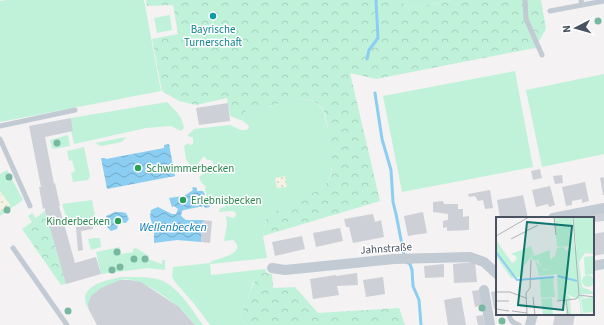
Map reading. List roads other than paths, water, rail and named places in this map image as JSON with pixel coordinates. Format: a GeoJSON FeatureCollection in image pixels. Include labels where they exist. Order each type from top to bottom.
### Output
{"type":"FeatureCollection","features":[{"type":"Feature","properties":{"kind":"street"},"geometry":{"type":"LineString","coordinates":[[558,217],[604,208]]}},
{"type":"Feature","properties":{"kind":"street","name":"Jahnstraße"},"geometry":{"type":"LineString","coordinates":[[272,268],[285,270],[394,259],[470,257],[484,262],[496,273]]}},
{"type":"Feature","properties":{"kind":"street"},"geometry":{"type":"LineString","coordinates":[[594,266],[604,264]]}},
{"type":"Feature","properties":{"kind":"street"},"geometry":{"type":"LineString","coordinates":[[484,290],[490,325]]}},
{"type":"Feature","properties":{"kind":"lane"},"geometry":{"type":"LineString","coordinates":[[525,0],[526,20],[542,55]]}},
{"type":"Feature","properties":{"kind":"lane"},"geometry":{"type":"LineString","coordinates":[[550,11],[581,2],[604,1]]}},
{"type":"Feature","properties":{"kind":"lane"},"geometry":{"type":"LineString","coordinates":[[0,126],[75,110]]}},
{"type":"Feature","properties":{"kind":"lane"},"geometry":{"type":"LineString","coordinates":[[0,139],[30,206]]}},
{"type":"Feature","properties":{"kind":"lane"},"geometry":{"type":"LineString","coordinates":[[13,248],[67,325]]}},
{"type":"Feature","properties":{"kind":"lane"},"geometry":{"type":"LineString","coordinates":[[509,315],[510,320],[514,324],[519,325]]}},
{"type":"Feature","properties":{"kind":"water","name":"Schwimmerbecken"},"geometry":{"type":"Polygon","coordinates":[[[169,144],[175,176],[107,189],[101,158],[106,159],[164,148],[164,145],[169,144]]]}},
{"type":"Feature","properties":{"kind":"water","name":"Wellenbecken"},"geometry":{"type":"Polygon","coordinates":[[[192,188],[197,188],[197,191],[203,191],[205,194],[203,196],[197,196],[196,199],[199,201],[209,199],[210,207],[205,208],[204,206],[184,210],[182,211],[181,216],[186,220],[203,220],[201,242],[177,240],[154,243],[154,230],[150,217],[151,210],[158,207],[172,214],[176,214],[178,209],[174,206],[172,207],[169,198],[184,196],[193,190],[192,188]]]}},
{"type":"Feature","properties":{"kind":"water","name":"Kinderbecken"},"geometry":{"type":"Polygon","coordinates":[[[115,212],[126,213],[129,219],[126,223],[119,222],[117,229],[111,231],[107,227],[108,220],[106,216],[115,212]]]}},
{"type":"Feature","properties":{"kind":"waterway"},"geometry":{"type":"LineString","coordinates":[[367,59],[369,50],[378,38],[376,0]]}},
{"type":"Feature","properties":{"kind":"waterway"},"geometry":{"type":"LineString","coordinates":[[375,93],[382,139],[391,170],[393,202],[404,255]]}},
{"type":"Feature","properties":{"kind":"waterway"},"geometry":{"type":"LineString","coordinates":[[406,262],[410,264],[412,270],[413,286],[419,300],[421,325]]}},
{"type":"Feature","properties":{"kind":"place","name":"Bayrische Turnerschaft"},"geometry":{"type":"Point","coordinates":[213,16]}},
{"type":"Feature","properties":{"kind":"place","name":"Schwimmerbecken"},"geometry":{"type":"Point","coordinates":[138,168]}},
{"type":"Feature","properties":{"kind":"place","name":"Erlebnisbecken"},"geometry":{"type":"Point","coordinates":[183,200]}},
{"type":"Feature","properties":{"kind":"place","name":"Kinderbecken"},"geometry":{"type":"Point","coordinates":[118,221]}}]}
